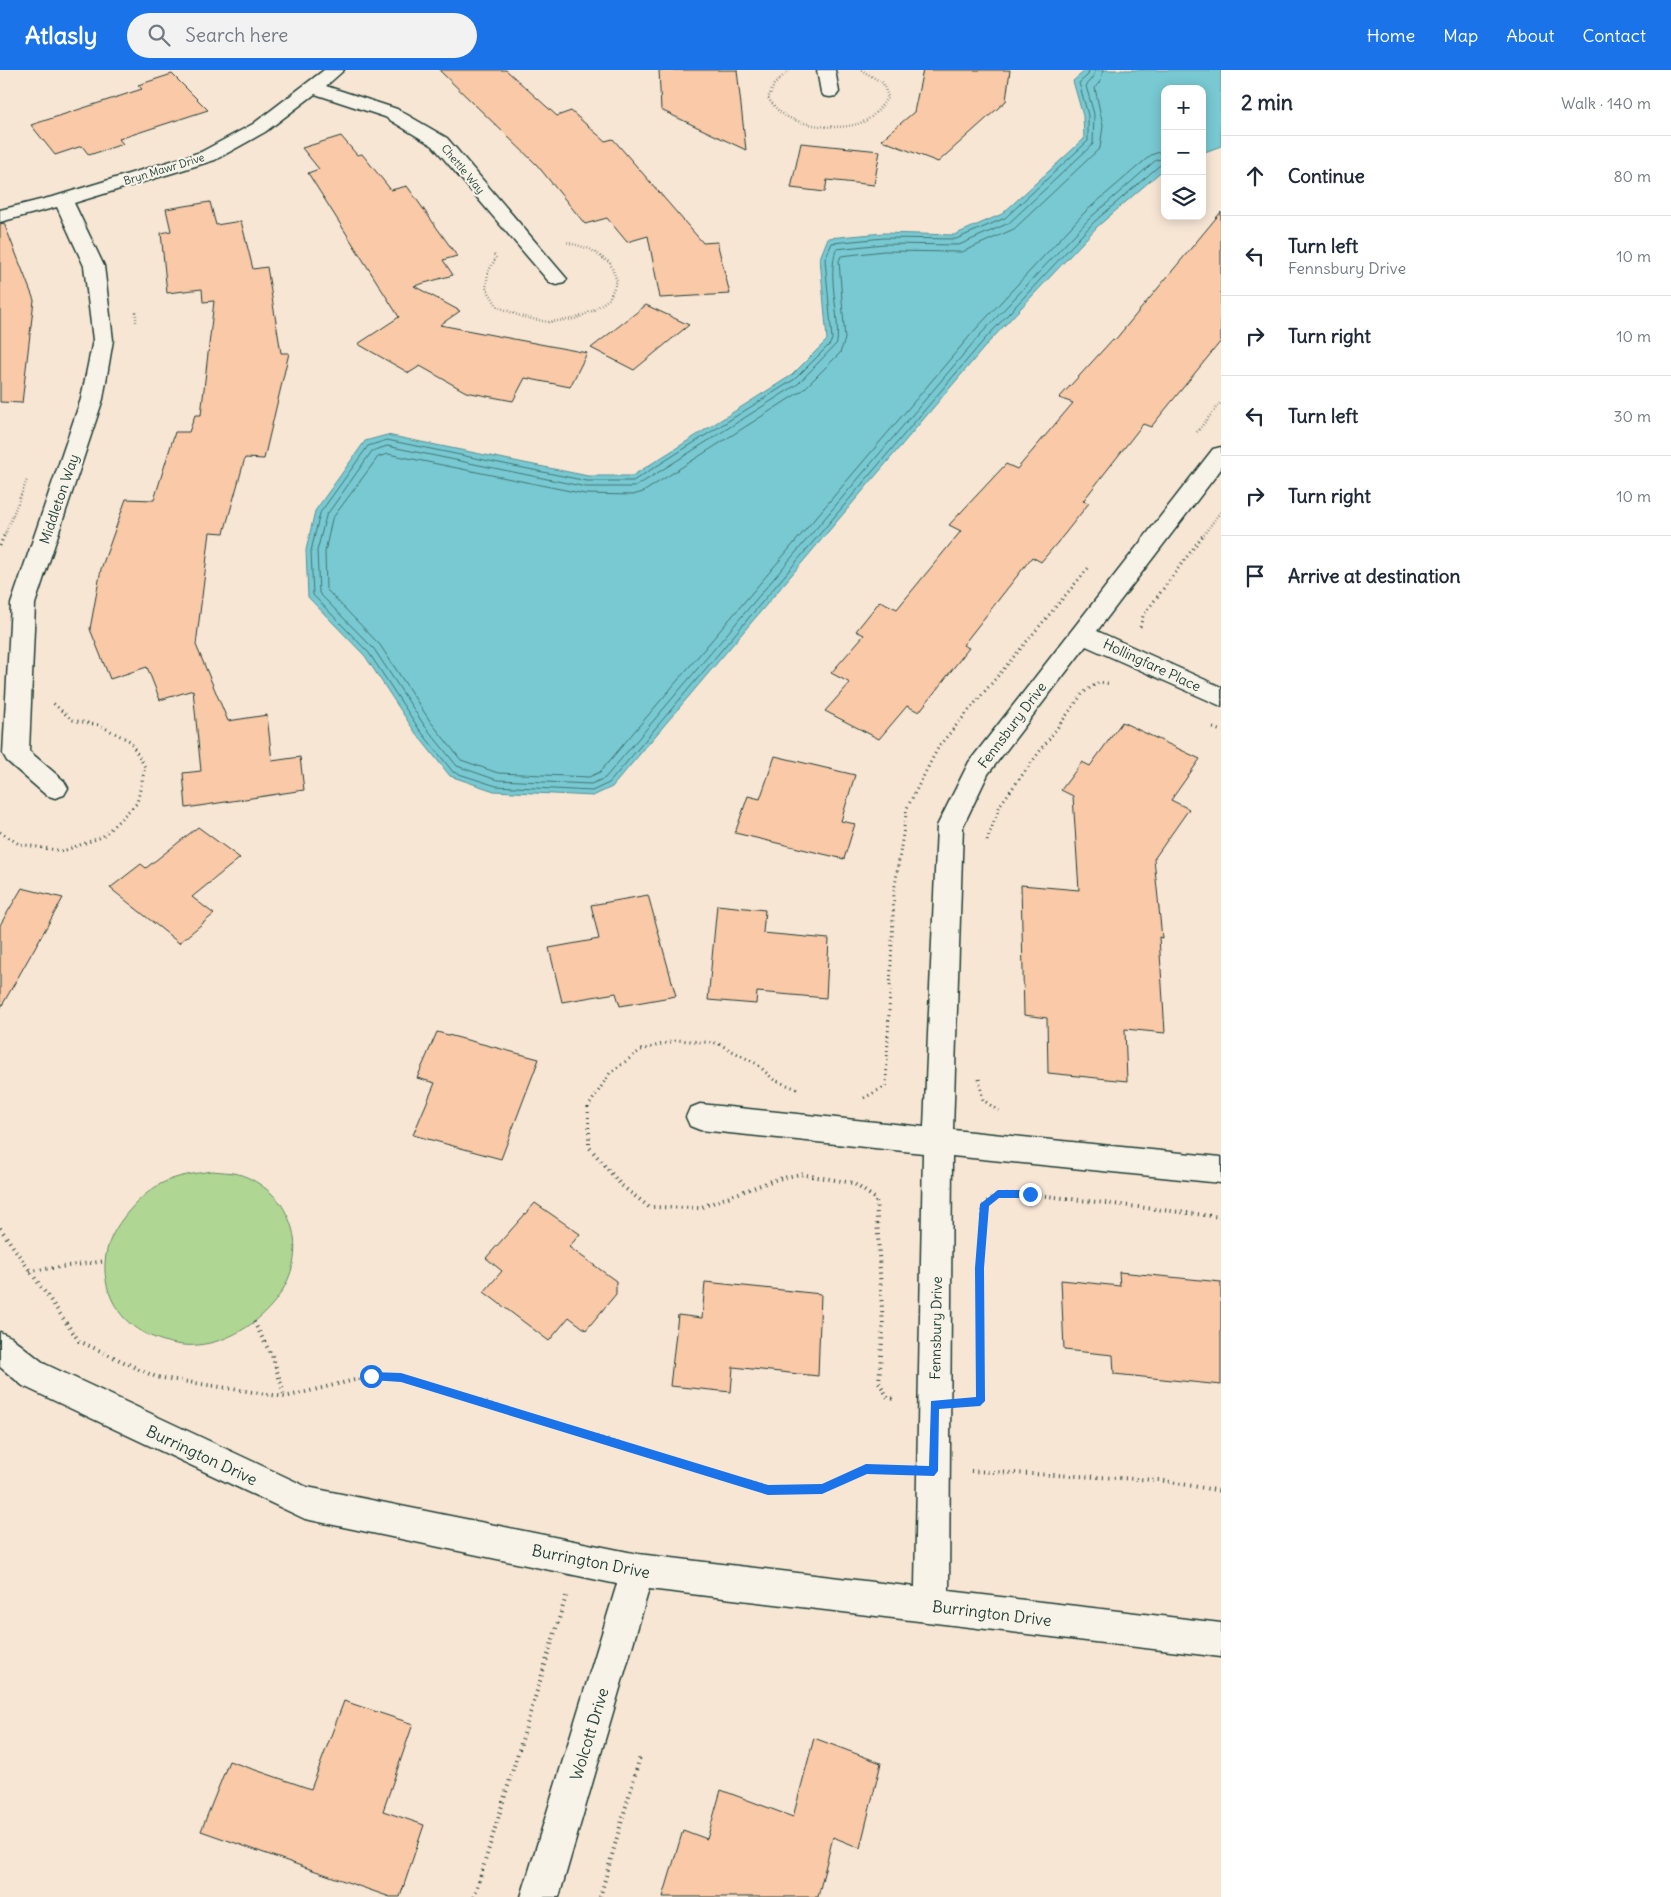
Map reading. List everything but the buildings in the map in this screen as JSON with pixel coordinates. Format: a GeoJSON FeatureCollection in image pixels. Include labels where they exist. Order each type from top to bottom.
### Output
{"type":"FeatureCollection","features":[{"type":"Feature","properties":{"kind":"street","name":"Bryn Mawr Drive"},"geometry":{"type":"LineString","coordinates":[[0,216],[63,200],[208,156],[259,128],[335,70]]}},
{"type":"Feature","properties":{"kind":"street"},"geometry":{"type":"LineString","coordinates":[[826,70],[830,92]]}},
{"type":"Feature","properties":{"kind":"street","name":"Chettle Way"},"geometry":{"type":"LineString","coordinates":[[312,87],[391,113],[440,142],[557,279]]}},
{"type":"Feature","properties":{"kind":"street","name":"Middleton Way"},"geometry":{"type":"LineString","coordinates":[[55,788],[16,754],[23,604],[92,399],[103,340],[94,266],[63,200]]}},
{"type":"Feature","properties":{"kind":"street","name":"Fennsbury Drive"},"geometry":{"type":"LineString","coordinates":[[932,1606],[938,1140],[950,826],[978,769],[1221,454]]}},
{"type":"Feature","properties":{"kind":"street","name":"Hollingfare Place"},"geometry":{"type":"LineString","coordinates":[[1082,634],[1221,697]]}},
{"type":"Feature","properties":{"kind":"street"},"geometry":{"type":"LineString","coordinates":[[700,1117],[1221,1170]]}},
{"type":"Feature","properties":{"kind":"street","name":"Burrington Drive"},"geometry":{"type":"LineString","coordinates":[[0,1347],[34,1375],[305,1503],[638,1571],[1221,1640]]}},
{"type":"Feature","properties":{"kind":"street","name":"Wolcott Drive"},"geometry":{"type":"LineString","coordinates":[[540,1897],[638,1571]]}},
{"type":"Feature","properties":{"kind":"path"},"geometry":{"type":"LineString","coordinates":[[492,252],[496,258],[488,272],[486,288],[498,307],[523,317],[548,322],[574,320],[592,311],[609,299],[617,281],[610,263],[590,249],[564,242]]}},
{"type":"Feature","properties":{"kind":"path"},"geometry":{"type":"LineString","coordinates":[[136,312],[136,330]]}},
{"type":"Feature","properties":{"kind":"path"},"geometry":{"type":"LineString","coordinates":[[1192,439],[1221,402]]}},
{"type":"Feature","properties":{"kind":"path"},"geometry":{"type":"LineString","coordinates":[[0,546],[28,478]]}},
{"type":"Feature","properties":{"kind":"path"},"geometry":{"type":"LineString","coordinates":[[1143,616],[1221,511]]}},
{"type":"Feature","properties":{"kind":"path"},"geometry":{"type":"LineString","coordinates":[[855,1098],[864,1098],[886,1086],[894,892],[907,808],[938,746],[1094,561]]}},
{"type":"Feature","properties":{"kind":"path"},"geometry":{"type":"LineString","coordinates":[[984,848],[1000,805],[1083,693],[1099,682],[1119,684]]}},
{"type":"Feature","properties":{"kind":"path"},"geometry":{"type":"LineString","coordinates":[[0,832],[19,844],[63,851],[102,837],[137,803],[145,767],[130,741],[98,725],[72,720],[54,704],[52,696]]}},
{"type":"Feature","properties":{"kind":"path"},"geometry":{"type":"LineString","coordinates":[[1212,727],[1221,731]]}},
{"type":"Feature","properties":{"kind":"path"},"geometry":{"type":"LineString","coordinates":[[806,1092],[774,1080],[757,1064],[717,1043],[677,1040],[641,1050],[610,1073],[588,1107],[588,1146],[621,1185],[649,1206],[699,1208],[774,1180],[800,1174],[853,1183],[876,1199],[883,1328],[879,1382],[888,1398],[935,1404],[980,1401],[980,1268],[984,1204],[998,1194],[1030,1194],[1221,1217]]}},
{"type":"Feature","properties":{"kind":"path"},"geometry":{"type":"LineString","coordinates":[[978,1077],[983,1100],[1001,1112]]}},
{"type":"Feature","properties":{"kind":"path"},"geometry":{"type":"LineString","coordinates":[[0,1228],[79,1341],[156,1377],[285,1397],[371,1376],[401,1377],[768,1490],[822,1489],[866,1469],[996,1471],[1159,1480],[1221,1492]]}},
{"type":"Feature","properties":{"kind":"path"},"geometry":{"type":"LineString","coordinates":[[29,1271],[106,1262]]}},
{"type":"Feature","properties":{"kind":"path"},"geometry":{"type":"LineString","coordinates":[[254,1322],[273,1358],[285,1397]]}},
{"type":"Feature","properties":{"kind":"path"},"geometry":{"type":"LineString","coordinates":[[474,1897],[578,1559]]}},
{"type":"Feature","properties":{"kind":"path"},"geometry":{"type":"LineString","coordinates":[[600,1897],[640,1757]]}},
{"type":"Feature","properties":{"kind":"green space"},"geometry":{"type":"Polygon","coordinates":[[[212,1171],[235,1173],[247,1177],[264,1187],[276,1198],[283,1206],[288,1217],[294,1239],[294,1261],[287,1282],[275,1301],[260,1317],[241,1331],[220,1340],[198,1345],[170,1343],[150,1336],[133,1326],[117,1309],[107,1286],[105,1262],[107,1250],[119,1223],[147,1193],[175,1178],[212,1171]]]}},
{"type":"Feature","properties":{"kind":"water"},"geometry":{"type":"Polygon","coordinates":[[[1086,70],[1221,70],[1221,146],[1206,152],[1206,85],[1161,85],[1161,171],[1098,226],[988,343],[612,787],[593,796],[494,791],[450,776],[415,732],[365,656],[308,597],[306,550],[315,511],[365,441],[387,435],[588,476],[632,476],[792,375],[827,340],[820,258],[828,238],[884,233],[954,235],[1002,214],[1084,139],[1083,116],[1073,81],[1086,70]]]}},
{"type":"Feature","properties":{"kind":"route"},"geometry":{"type":"LineString","coordinates":[[371,1376],[401,1377],[768,1490],[822,1489],[866,1469],[934,1471],[935,1404],[980,1401],[982,1362],[980,1268],[984,1204],[998,1194],[1030,1194]]}}]}
